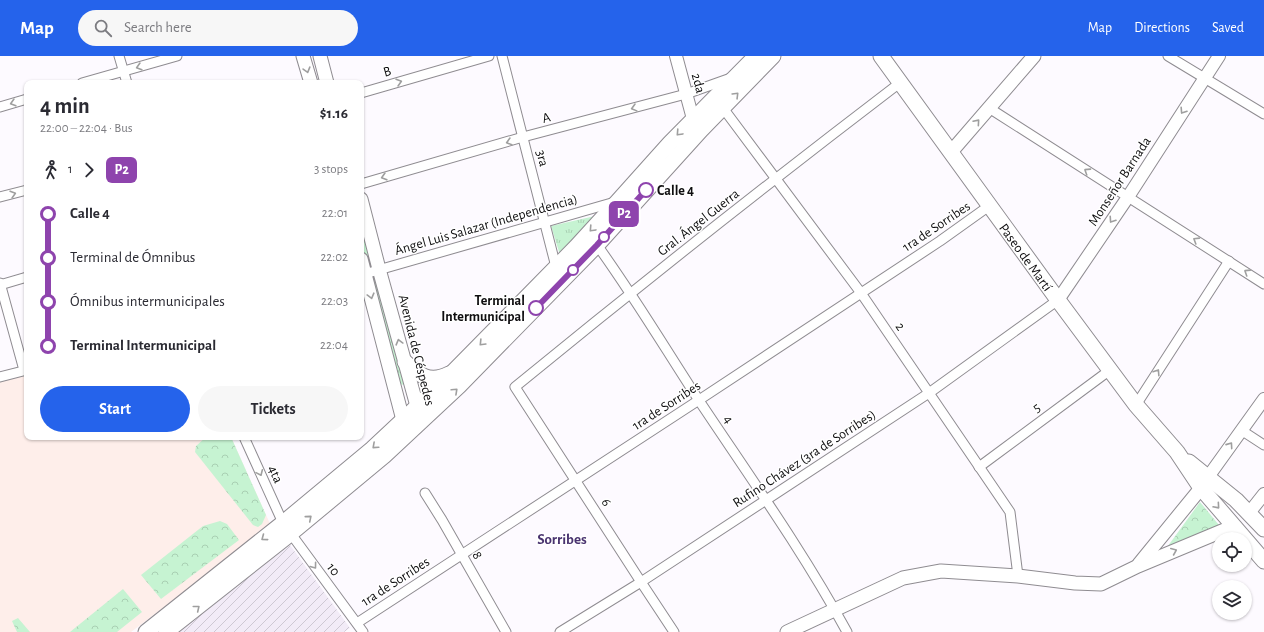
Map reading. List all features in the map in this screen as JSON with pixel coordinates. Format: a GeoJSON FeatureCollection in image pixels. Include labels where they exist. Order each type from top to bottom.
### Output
{"type":"FeatureCollection","features":[{"type":"Feature","properties":{"kind":"main road"},"geometry":{"type":"LineString","coordinates":[[303,56],[310,80]]}},
{"type":"Feature","properties":{"kind":"main road"},"geometry":{"type":"LineString","coordinates":[[320,56],[326,80]]}},
{"type":"Feature","properties":{"kind":"main road"},"geometry":{"type":"LineString","coordinates":[[410,423],[417,406],[453,372],[556,267],[693,119],[756,56]]}},
{"type":"Feature","properties":{"kind":"main road"},"geometry":{"type":"LineString","coordinates":[[146,632],[384,456],[410,423],[459,386],[597,245],[701,130],[773,56]]}},
{"type":"Feature","properties":{"kind":"main road"},"geometry":{"type":"LineString","coordinates":[[951,152],[1034,56]]}},
{"type":"Feature","properties":{"kind":"main road","name":"Paseo de Martí"},"geometry":{"type":"LineString","coordinates":[[885,59],[989,206],[1136,405],[1177,452],[1209,484],[1239,532]]}},
{"type":"Feature","properties":{"kind":"main road","name":"Avenida de Céspedes"},"geometry":{"type":"LineString","coordinates":[[364,211],[417,406]]}},
{"type":"Feature","properties":{"kind":"main road"},"geometry":{"type":"LineString","coordinates":[[364,277],[410,423]]}},
{"type":"Feature","properties":{"kind":"main road"},"geometry":{"type":"LineString","coordinates":[[404,362],[420,374],[431,379],[440,378],[453,372]]}},
{"type":"Feature","properties":{"kind":"main road"},"geometry":{"type":"LineString","coordinates":[[1138,566],[1209,484]]}},
{"type":"Feature","properties":{"kind":"main road","name":"Paseo de Martí"},"geometry":{"type":"LineString","coordinates":[[1209,484],[1236,500],[1264,529]]}},
{"type":"Feature","properties":{"kind":"main road"},"geometry":{"type":"LineString","coordinates":[[787,632],[903,578],[941,571],[1018,576],[1075,583],[1101,584],[1138,566],[1234,526],[1237,518],[1236,500]]}},
{"type":"Feature","properties":{"kind":"main road"},"geometry":{"type":"LineString","coordinates":[[1246,532],[1245,525],[1249,513]]}},
{"type":"Feature","properties":{"kind":"main road"},"geometry":{"type":"LineString","coordinates":[[166,632],[287,528]]}},
{"type":"Feature","properties":{"kind":"main road","name":"Paseo de Martí"},"geometry":{"type":"LineString","coordinates":[[1252,548],[1264,561]]}},
{"type":"Feature","properties":{"kind":"street"},"geometry":{"type":"LineString","coordinates":[[119,56],[126,80]]}},
{"type":"Feature","properties":{"kind":"street"},"geometry":{"type":"LineString","coordinates":[[92,80],[177,56]]}},
{"type":"Feature","properties":{"kind":"street","name":"B"},"geometry":{"type":"LineString","coordinates":[[364,91],[489,56]]}},
{"type":"Feature","properties":{"kind":"street","name":"3ra"},"geometry":{"type":"LineString","coordinates":[[502,56],[556,267]]}},
{"type":"Feature","properties":{"kind":"street","name":"2da"},"geometry":{"type":"LineString","coordinates":[[676,56],[693,119]]}},
{"type":"Feature","properties":{"kind":"street"},"geometry":{"type":"LineString","coordinates":[[1168,56],[1264,114]]}},
{"type":"Feature","properties":{"kind":"street","name":"Monseñor Barnada"},"geometry":{"type":"LineString","coordinates":[[1058,300],[1128,197],[1218,56]]}},
{"type":"Feature","properties":{"kind":"street","name":"A"},"geometry":{"type":"LineString","coordinates":[[364,183],[686,94],[745,66]]}},
{"type":"Feature","properties":{"kind":"street","name":"Gral. Ángel Guerra"},"geometry":{"type":"LineString","coordinates":[[515,387],[776,177],[901,82]]}},
{"type":"Feature","properties":{"kind":"street"},"geometry":{"type":"LineString","coordinates":[[0,107],[24,100]]}},
{"type":"Feature","properties":{"kind":"street","name":"2"},"geometry":{"type":"LineString","coordinates":[[723,108],[861,292],[1010,512],[1018,576]]}},
{"type":"Feature","properties":{"kind":"street"},"geometry":{"type":"LineString","coordinates":[[989,108],[1264,284]]}},
{"type":"Feature","properties":{"kind":"street"},"geometry":{"type":"LineString","coordinates":[[0,198],[24,191]]}},
{"type":"Feature","properties":{"kind":"street","name":"Ángel Luis Salazar (Independencia)"},"geometry":{"type":"LineString","coordinates":[[364,274],[618,201]]}},
{"type":"Feature","properties":{"kind":"street","name":"1ra de Sorribes"},"geometry":{"type":"LineString","coordinates":[[357,623],[577,481],[940,241],[989,206]]}},
{"type":"Feature","properties":{"kind":"street","name":"4"},"geometry":{"type":"LineString","coordinates":[[597,245],[765,500],[835,610],[847,632]]}},
{"type":"Feature","properties":{"kind":"street"},"geometry":{"type":"LineString","coordinates":[[1136,405],[1230,261]]}},
{"type":"Feature","properties":{"kind":"street"},"geometry":{"type":"LineString","coordinates":[[24,278],[0,284],[24,363]]}},
{"type":"Feature","properties":{"kind":"street","name":"Rufino Chávez (3ra de Sorribes)"},"geometry":{"type":"LineString","coordinates":[[560,632],[641,582],[929,393],[1058,300]]}},
{"type":"Feature","properties":{"kind":"street","name":"5"},"geometry":{"type":"LineString","coordinates":[[979,467],[1110,370]]}},
{"type":"Feature","properties":{"kind":"street"},"geometry":{"type":"LineString","coordinates":[[0,377],[24,371]]}},
{"type":"Feature","properties":{"kind":"street","name":"6"},"geometry":{"type":"LineString","coordinates":[[515,387],[674,632]]}},
{"type":"Feature","properties":{"kind":"street"},"geometry":{"type":"LineString","coordinates":[[1209,484],[1241,430],[1264,399]]}},
{"type":"Feature","properties":{"kind":"street"},"geometry":{"type":"LineString","coordinates":[[1241,430],[1264,445]]}},
{"type":"Feature","properties":{"kind":"street","name":"4ta"},"geometry":{"type":"LineString","coordinates":[[245,440],[287,528]]}},
{"type":"Feature","properties":{"kind":"street","name":"8"},"geometry":{"type":"LineString","coordinates":[[424,493],[442,520],[506,632]]}},
{"type":"Feature","properties":{"kind":"street"},"geometry":{"type":"LineString","coordinates":[[1249,513],[1264,494]]}},
{"type":"Feature","properties":{"kind":"street","name":"10"},"geometry":{"type":"LineString","coordinates":[[287,528],[363,632]]}},
{"type":"Feature","properties":{"kind":"shaded area"},"geometry":{"type":"Polygon","coordinates":[[[24,376],[24,440],[232,440],[271,526],[131,632],[0,632],[0,382],[24,376]]]}},
{"type":"Feature","properties":{"kind":"shaded area"},"geometry":{"type":"Polygon","coordinates":[[[290,545],[350,628],[344,632],[178,632],[290,545]]]}},
{"type":"Feature","properties":{"kind":"green space"},"geometry":{"type":"Polygon","coordinates":[[[595,216],[560,255],[551,226],[595,216]]]}},
{"type":"Feature","properties":{"kind":"green space"},"geometry":{"type":"Polygon","coordinates":[[[364,230],[371,261],[369,263],[365,261],[364,230]]]}},
{"type":"Feature","properties":{"kind":"green space"},"geometry":{"type":"Polygon","coordinates":[[[376,278],[404,385],[400,384],[373,279],[376,278]]]}},
{"type":"Feature","properties":{"kind":"green space"},"geometry":{"type":"Polygon","coordinates":[[[203,440],[232,440],[266,515],[262,524],[258,527],[253,525],[195,452],[196,446],[203,440]]]}},
{"type":"Feature","properties":{"kind":"green space"},"geometry":{"type":"Polygon","coordinates":[[[1200,502],[1219,525],[1165,550],[1200,502]]]}},
{"type":"Feature","properties":{"kind":"green space"},"geometry":{"type":"Polygon","coordinates":[[[220,521],[227,524],[239,540],[161,599],[141,575],[203,526],[220,521]]]}},
{"type":"Feature","properties":{"kind":"green space"},"geometry":{"type":"Polygon","coordinates":[[[123,589],[142,612],[117,632],[70,632],[123,589]]]}},
{"type":"Feature","properties":{"kind":"green space"},"geometry":{"type":"Polygon","coordinates":[[[18,618],[30,632],[17,632],[12,621],[18,618]]]}},
{"type":"Feature","properties":{"kind":"bus line","name":"P2"},"geometry":{"type":"LineString","coordinates":[[536,308],[597,245],[646,190]]}},
{"type":"Feature","properties":{"kind":"place","name":"Calle 4"},"geometry":{"type":"Point","coordinates":[646,190]}},
{"type":"Feature","properties":{"kind":"place","name":"Terminal Intermunicipal"},"geometry":{"type":"Point","coordinates":[536,308]}},
{"type":"Feature","properties":{"kind":"district","name":"Sorribes"},"geometry":{"type":"Point","coordinates":[562,539]}}]}
